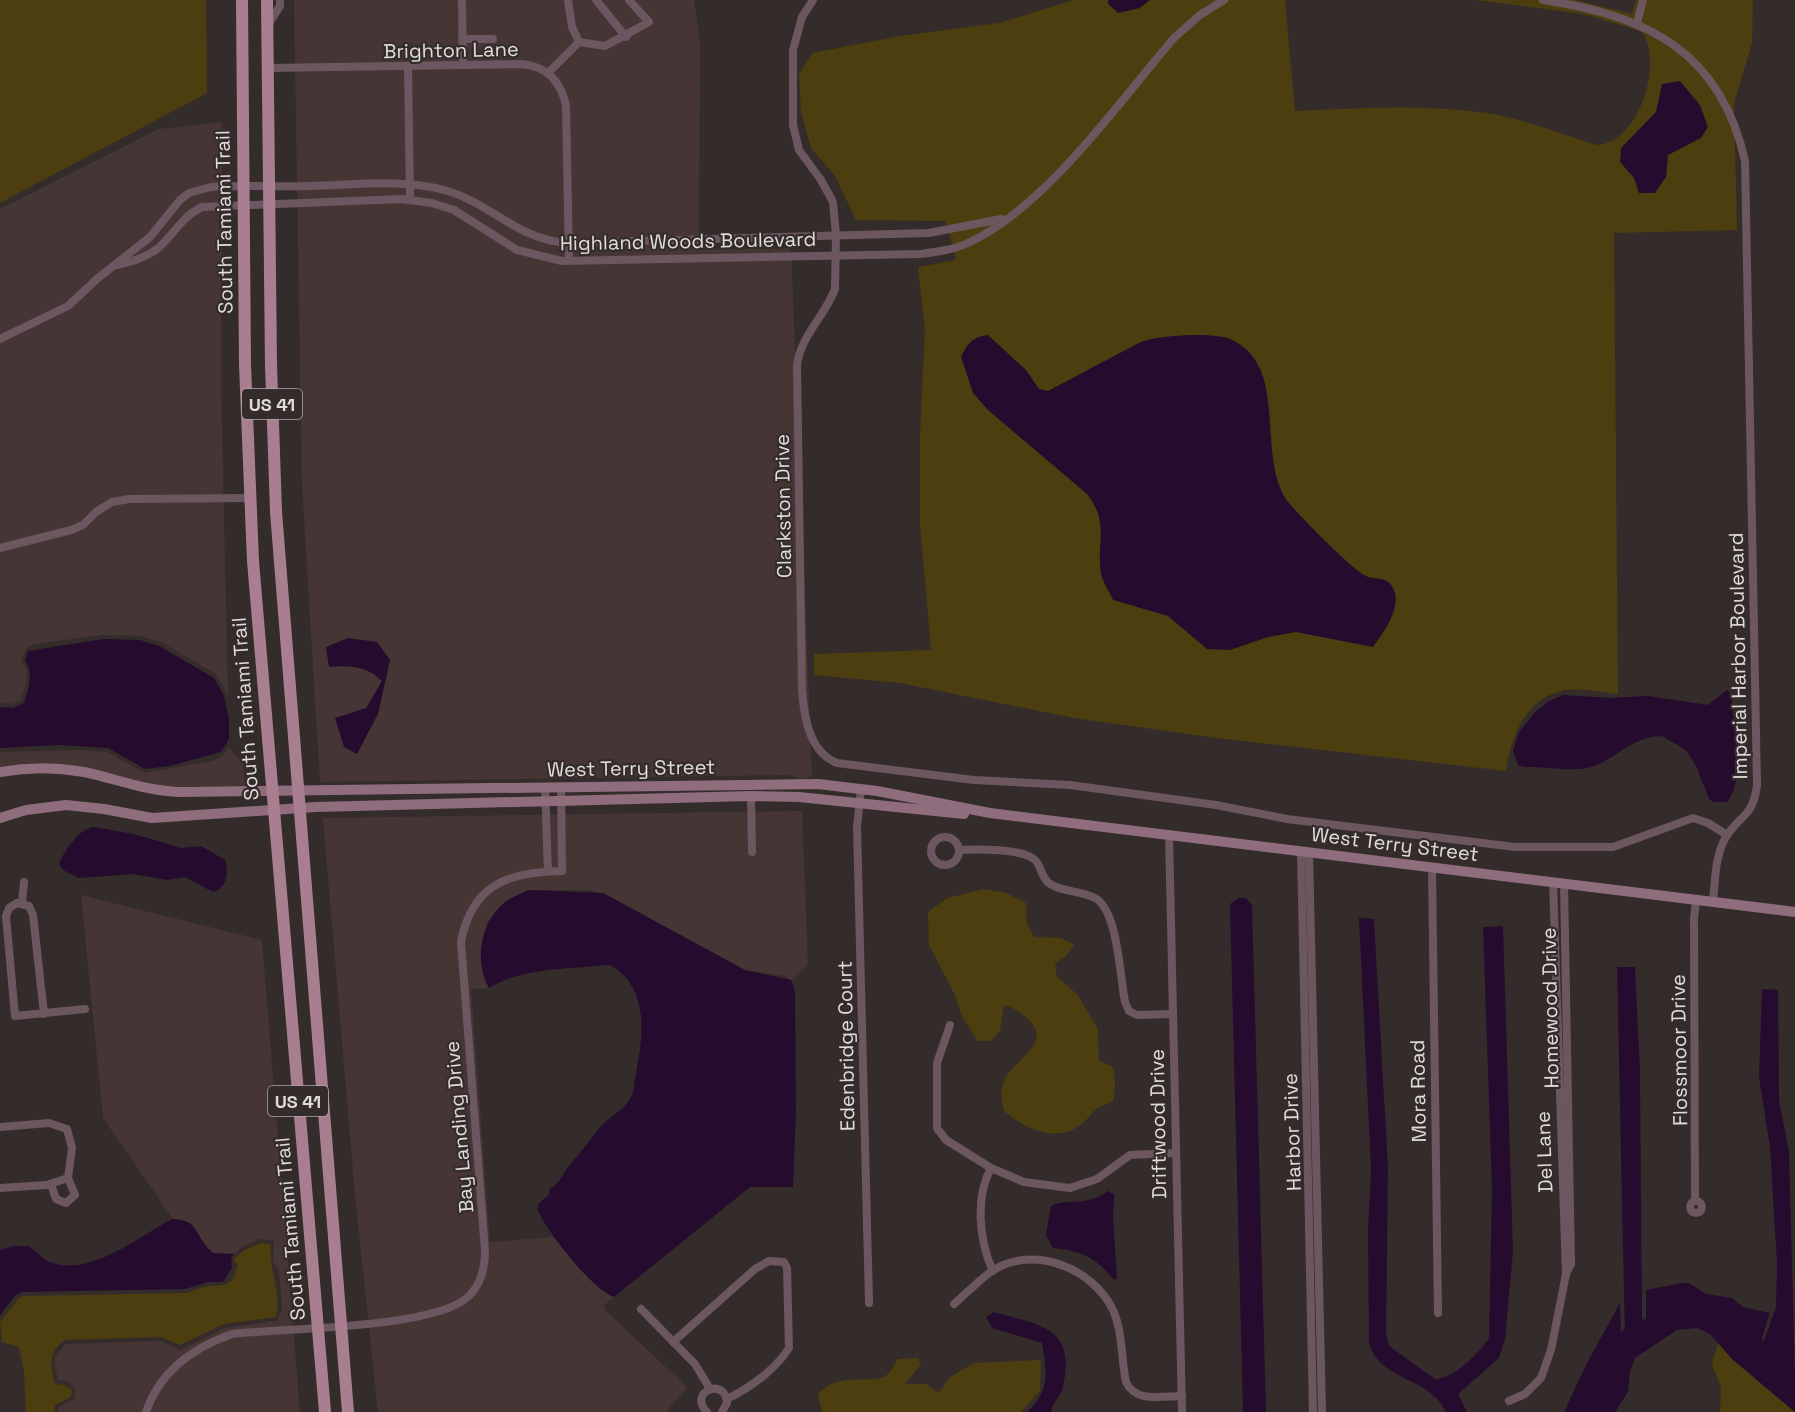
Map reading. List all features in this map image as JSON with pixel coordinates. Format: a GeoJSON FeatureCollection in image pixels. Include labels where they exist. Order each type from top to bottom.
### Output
{"type":"FeatureCollection","features":[{"type":"Feature","properties":{"kind":"main road","name":"South Tamiami Trail"},"geometry":{"type":"LineString","coordinates":[[242,0],[243,205],[250,498],[271,791],[326,1412]]}},
{"type":"Feature","properties":{"kind":"main road","name":"US 41"},"geometry":{"type":"LineString","coordinates":[[267,0],[275,496],[298,808],[348,1412]]}},
{"type":"Feature","properties":{"kind":"street"},"geometry":{"type":"LineString","coordinates":[[268,26],[280,6],[280,0]]}},
{"type":"Feature","properties":{"kind":"street"},"geometry":{"type":"LineString","coordinates":[[462,0],[463,65]]}},
{"type":"Feature","properties":{"kind":"street"},"geometry":{"type":"LineString","coordinates":[[568,0],[572,27],[579,42]]}},
{"type":"Feature","properties":{"kind":"street"},"geometry":{"type":"LineString","coordinates":[[596,0],[626,36]]}},
{"type":"Feature","properties":{"kind":"street"},"geometry":{"type":"LineString","coordinates":[[579,42],[605,46],[649,22],[629,0]]}},
{"type":"Feature","properties":{"kind":"street","name":"Clarkston Drive"},"geometry":{"type":"LineString","coordinates":[[813,0],[802,18],[793,50],[793,124],[799,150],[821,180],[833,202],[836,256],[835,289],[802,343],[797,365],[802,690],[807,723],[816,745],[828,760],[974,780],[1058,784],[1098,789],[1202,803],[1287,819],[1515,847],[1613,847],[1693,818],[1708,823],[1727,836]]}},
{"type":"Feature","properties":{"kind":"street","name":"Highland Woods Boulevard"},"geometry":{"type":"LineString","coordinates":[[117,266],[134,261],[157,249],[193,211],[211,205],[410,200],[454,210],[517,250],[544,258],[569,261],[920,254],[943,250],[974,240],[1043,189],[1174,38],[1200,15],[1224,0]]}},
{"type":"Feature","properties":{"kind":"street"},"geometry":{"type":"LineString","coordinates":[[1543,0],[1605,13],[1637,23],[1643,0]]}},
{"type":"Feature","properties":{"kind":"street","name":"Imperial Harbor Boulevard"},"geometry":{"type":"LineString","coordinates":[[1637,23],[1662,36],[1687,54],[1709,78],[1725,102],[1741,141],[1747,172],[1757,785],[1750,811],[1727,836]]}},
{"type":"Feature","properties":{"kind":"street"},"geometry":{"type":"LineString","coordinates":[[462,39],[493,39]]}},
{"type":"Feature","properties":{"kind":"street"},"geometry":{"type":"LineString","coordinates":[[569,261],[566,105],[560,87],[548,73],[579,42]]}},
{"type":"Feature","properties":{"kind":"street","name":"Brighton Lane"},"geometry":{"type":"LineString","coordinates":[[268,68],[522,64],[548,73]]}},
{"type":"Feature","properties":{"kind":"street"},"geometry":{"type":"LineString","coordinates":[[408,66],[410,200]]}},
{"type":"Feature","properties":{"kind":"street","name":"Highland Woods Boulevard"},"geometry":{"type":"LineString","coordinates":[[117,266],[150,237],[180,200],[189,193],[211,187],[409,185],[438,188],[468,198],[525,233],[545,240],[567,243],[948,232],[1005,218]]}},
{"type":"Feature","properties":{"kind":"street"},"geometry":{"type":"LineString","coordinates":[[0,339],[68,306],[98,278],[117,266]]}},
{"type":"Feature","properties":{"kind":"street"},"geometry":{"type":"LineString","coordinates":[[0,548],[71,530],[83,525],[96,512],[112,502],[129,499],[250,498]]}},
{"type":"Feature","properties":{"kind":"street","name":"West Terry Street"},"geometry":{"type":"LineString","coordinates":[[0,772],[63,769],[161,791],[297,792],[761,783],[861,789],[990,813],[1795,912]]}},
{"type":"Feature","properties":{"kind":"street"},"geometry":{"type":"LineString","coordinates":[[545,787],[548,871]]}},
{"type":"Feature","properties":{"kind":"street","name":"Bay Landing Drive"},"geometry":{"type":"LineString","coordinates":[[146,1412],[168,1371],[211,1341],[232,1334],[340,1325],[434,1313],[468,1298],[477,1286],[485,1265],[485,1251],[460,942],[472,909],[490,888],[514,876],[562,871],[561,787]]}},
{"type":"Feature","properties":{"kind":"street","name":"Edenbridge Court"},"geometry":{"type":"LineString","coordinates":[[861,789],[857,827],[869,1303]]}},
{"type":"Feature","properties":{"kind":"street"},"geometry":{"type":"LineString","coordinates":[[751,796],[752,852]]}},
{"type":"Feature","properties":{"kind":"street","name":"West Terry Street"},"geometry":{"type":"LineString","coordinates":[[0,819],[26,810],[66,805],[152,818],[298,808],[751,796],[859,803],[965,814],[990,813]]}},
{"type":"Feature","properties":{"kind":"street","name":"Driftwood Drive"},"geometry":{"type":"LineString","coordinates":[[1169,835],[1182,1412]]}},
{"type":"Feature","properties":{"kind":"street"},"geometry":{"type":"LineString","coordinates":[[1713,902],[1717,862],[1727,836]]}},
{"type":"Feature","properties":{"kind":"street"},"geometry":{"type":"LineString","coordinates":[[959,850],[1000,851],[1027,855],[1036,860],[1044,878],[1051,884],[1095,898],[1102,904],[1111,921],[1125,1002],[1129,1011],[1137,1015],[1172,1014]]}},
{"type":"Feature","properties":{"kind":"street","name":"Harbor Drive"},"geometry":{"type":"LineString","coordinates":[[1305,851],[1313,1412]]}},
{"type":"Feature","properties":{"kind":"street","name":"Harbor Drive"},"geometry":{"type":"LineString","coordinates":[[1305,851],[1322,1412]]}},
{"type":"Feature","properties":{"kind":"street","name":"Mora Road"},"geometry":{"type":"LineString","coordinates":[[1432,867],[1438,1313]]}},
{"type":"Feature","properties":{"kind":"street"},"geometry":{"type":"LineString","coordinates":[[22,903],[24,882]]}},
{"type":"Feature","properties":{"kind":"street","name":"Homewood Drive"},"geometry":{"type":"LineString","coordinates":[[1509,1401],[1525,1394],[1541,1378],[1551,1350],[1566,1274],[1571,1264],[1559,883]]}},
{"type":"Feature","properties":{"kind":"street","name":"Flossmoor Drive"},"geometry":{"type":"LineString","coordinates":[[1695,1201],[1694,918],[1696,900]]}},
{"type":"Feature","properties":{"kind":"street"},"geometry":{"type":"LineString","coordinates":[[44,1014],[33,915],[29,906],[22,903],[9,908],[6,916],[15,1016],[44,1014],[85,1009]]}},
{"type":"Feature","properties":{"kind":"street"},"geometry":{"type":"LineString","coordinates":[[950,1025],[937,1063],[938,1128],[946,1140],[991,1168],[1024,1182],[1070,1188],[1097,1179],[1130,1155],[1176,1153]]}},
{"type":"Feature","properties":{"kind":"street"},"geometry":{"type":"LineString","coordinates":[[0,1127],[49,1124],[67,1130],[72,1148],[68,1178],[75,1196],[66,1203],[56,1199],[51,1184]]}},
{"type":"Feature","properties":{"kind":"street"},"geometry":{"type":"LineString","coordinates":[[991,1168],[984,1179],[981,1199],[984,1252],[993,1271]]}},
{"type":"Feature","properties":{"kind":"street"},"geometry":{"type":"LineString","coordinates":[[0,1188],[51,1184],[68,1178]]}},
{"type":"Feature","properties":{"kind":"street"},"geometry":{"type":"LineString","coordinates":[[954,1304],[993,1271],[1012,1263],[1032,1260],[1052,1262],[1079,1272],[1102,1293],[1113,1310],[1126,1382],[1130,1390],[1143,1396],[1182,1396]]}},
{"type":"Feature","properties":{"kind":"street"},"geometry":{"type":"LineString","coordinates":[[673,1342],[755,1269],[769,1261],[784,1262],[787,1268],[789,1348],[784,1356],[752,1384],[727,1399]]}},
{"type":"Feature","properties":{"kind":"street"},"geometry":{"type":"LineString","coordinates":[[641,1309],[695,1365],[710,1389]]}},
{"type":"Feature","properties":{"kind":"street"},"geometry":{"type":"LineString","coordinates":[[710,1389],[721,1390],[727,1399],[727,1406],[722,1412]]}},
{"type":"Feature","properties":{"kind":"street"},"geometry":{"type":"LineString","coordinates":[[703,1411],[701,1398],[710,1389]]}},
{"type":"Feature","properties":{"kind":"shaded area"},"geometry":{"type":"Polygon","coordinates":[[[0,0],[206,0],[207,93],[0,203],[0,0]]]}},
{"type":"Feature","properties":{"kind":"shaded area"},"geometry":{"type":"Polygon","coordinates":[[[294,0],[694,0],[700,42],[699,249],[791,248],[812,774],[807,779],[786,775],[320,782],[302,484],[294,0]]]}},
{"type":"Feature","properties":{"kind":"shaded area"},"geometry":{"type":"Polygon","coordinates":[[[1074,0],[1285,0],[1295,111],[1391,108],[1463,110],[1515,119],[1597,145],[1612,141],[1625,131],[1636,116],[1644,98],[1649,80],[1650,61],[1648,44],[1641,31],[1583,14],[1476,0],[1575,0],[1632,14],[1636,0],[1753,0],[1752,43],[1734,103],[1737,230],[1614,233],[1618,694],[1568,690],[1548,696],[1529,712],[1522,722],[1516,733],[1506,771],[1217,738],[1074,718],[900,683],[814,675],[814,654],[931,650],[920,523],[920,434],[925,329],[918,267],[956,260],[946,221],[856,220],[835,176],[811,148],[801,112],[799,75],[812,53],[900,36],[999,23],[1074,0]]]}},
{"type":"Feature","properties":{"kind":"shaded area"},"geometry":{"type":"Polygon","coordinates":[[[1108,0],[1150,0],[1140,8],[1118,13],[1108,4],[1108,0]]]}},
{"type":"Feature","properties":{"kind":"shaded area"},"geometry":{"type":"Polygon","coordinates":[[[1680,81],[1700,105],[1708,127],[1701,138],[1668,155],[1666,177],[1655,193],[1639,193],[1634,178],[1620,162],[1621,148],[1656,112],[1662,84],[1680,81]]]}},
{"type":"Feature","properties":{"kind":"shaded area"},"geometry":{"type":"Polygon","coordinates":[[[222,122],[221,383],[228,696],[216,674],[161,642],[140,636],[103,635],[34,644],[26,648],[21,661],[26,668],[27,680],[21,700],[12,704],[0,703],[0,209],[159,129],[222,122]]]}},
{"type":"Feature","properties":{"kind":"shaded area"},"geometry":{"type":"Polygon","coordinates":[[[988,335],[1026,370],[1039,389],[1048,391],[1137,344],[1152,339],[1187,335],[1222,337],[1230,339],[1248,351],[1260,368],[1266,389],[1277,480],[1286,499],[1323,539],[1357,570],[1368,577],[1386,580],[1395,593],[1396,601],[1391,618],[1373,647],[1296,632],[1268,637],[1230,650],[1207,649],[1168,616],[1113,600],[1101,574],[1101,533],[1094,504],[1087,494],[988,410],[973,393],[961,357],[971,342],[978,337],[988,335]]]}},
{"type":"Feature","properties":{"kind":"shaded area"},"geometry":{"type":"Polygon","coordinates":[[[348,638],[377,642],[390,660],[378,714],[357,754],[344,747],[335,718],[366,708],[382,681],[364,669],[344,666],[329,667],[326,647],[348,638]]]}},
{"type":"Feature","properties":{"kind":"shaded area"},"geometry":{"type":"Polygon","coordinates":[[[103,639],[140,640],[159,646],[214,678],[224,696],[229,720],[229,739],[221,752],[170,766],[145,769],[108,748],[59,745],[0,748],[0,707],[13,708],[24,703],[28,692],[29,670],[25,660],[28,651],[103,639]]]}},
{"type":"Feature","properties":{"kind":"shaded area"},"geometry":{"type":"Polygon","coordinates":[[[1727,690],[1732,695],[1737,766],[1733,792],[1727,802],[1714,802],[1709,799],[1696,766],[1686,750],[1662,736],[1643,739],[1604,762],[1579,769],[1525,767],[1518,765],[1513,751],[1519,732],[1535,712],[1549,701],[1563,695],[1611,698],[1648,696],[1708,705],[1727,690]]]}},
{"type":"Feature","properties":{"kind":"shaded area"},"geometry":{"type":"Polygon","coordinates":[[[229,747],[243,764],[245,786],[161,786],[63,764],[43,763],[0,767],[0,752],[84,750],[107,752],[145,773],[212,761],[223,756],[229,747]]]}},
{"type":"Feature","properties":{"kind":"shaded area"},"geometry":{"type":"Polygon","coordinates":[[[802,811],[808,965],[792,981],[785,976],[745,970],[609,896],[590,890],[529,890],[505,902],[487,922],[481,962],[489,988],[471,989],[490,1242],[554,1237],[599,1288],[614,1297],[604,1305],[605,1310],[687,1387],[666,1412],[378,1412],[355,1195],[323,818],[802,811]]]}},
{"type":"Feature","properties":{"kind":"shaded area"},"geometry":{"type":"Polygon","coordinates":[[[93,827],[134,834],[181,848],[201,846],[225,860],[227,870],[224,884],[213,892],[185,877],[167,880],[132,874],[79,878],[63,870],[59,864],[68,847],[82,832],[93,827]]]}},
{"type":"Feature","properties":{"kind":"shaded area"},"geometry":{"type":"Polygon","coordinates":[[[984,889],[1006,893],[1026,903],[1027,924],[1034,937],[1061,938],[1074,945],[1066,956],[1055,964],[1057,977],[1077,994],[1098,1029],[1099,1061],[1112,1066],[1115,1084],[1113,1102],[1097,1109],[1079,1126],[1069,1131],[1050,1133],[1030,1128],[1004,1111],[1001,1094],[1006,1076],[1033,1047],[1036,1031],[1031,1022],[1021,1013],[1004,1005],[1000,1031],[991,1041],[978,1041],[963,1018],[954,993],[929,945],[928,912],[947,898],[984,889]]]}},
{"type":"Feature","properties":{"kind":"shaded area"},"geometry":{"type":"Polygon","coordinates":[[[529,890],[603,893],[745,970],[791,980],[795,992],[796,1111],[793,1187],[750,1187],[614,1297],[604,1292],[570,1258],[537,1209],[539,1203],[549,1195],[550,1188],[557,1183],[597,1130],[631,1097],[640,1048],[641,1016],[638,1001],[623,975],[610,965],[532,973],[517,976],[489,988],[484,977],[481,955],[489,921],[504,903],[529,890]]]}},
{"type":"Feature","properties":{"kind":"shaded area"},"geometry":{"type":"Polygon","coordinates":[[[81,895],[262,940],[300,1412],[58,1412],[58,1408],[75,1398],[75,1388],[66,1381],[58,1380],[54,1359],[65,1344],[160,1341],[181,1350],[225,1328],[277,1321],[282,1308],[279,1271],[273,1261],[274,1241],[259,1239],[242,1247],[234,1254],[213,1253],[202,1242],[192,1223],[173,1219],[103,1118],[81,895]]]}},
{"type":"Feature","properties":{"kind":"shaded area"},"geometry":{"type":"Polygon","coordinates":[[[1238,898],[1246,898],[1252,905],[1266,1412],[1243,1412],[1230,904],[1238,898]]]}},
{"type":"Feature","properties":{"kind":"shaded area"},"geometry":{"type":"Polygon","coordinates":[[[1359,918],[1374,919],[1388,1168],[1386,1332],[1389,1346],[1435,1379],[1458,1370],[1473,1358],[1489,1338],[1492,1188],[1483,927],[1503,926],[1513,1251],[1505,1339],[1499,1358],[1458,1394],[1467,1412],[1446,1412],[1429,1392],[1383,1365],[1369,1343],[1368,1232],[1371,1169],[1359,918]]]}},
{"type":"Feature","properties":{"kind":"shaded area"},"geometry":{"type":"Polygon","coordinates":[[[1617,967],[1635,967],[1640,1073],[1642,1326],[1625,1338],[1617,967]]]}},
{"type":"Feature","properties":{"kind":"shaded area"},"geometry":{"type":"Polygon","coordinates":[[[1762,989],[1778,990],[1779,1100],[1789,1152],[1795,1378],[1761,1349],[1776,1307],[1777,1263],[1770,1147],[1759,1077],[1762,989]]]}},
{"type":"Feature","properties":{"kind":"shaded area"},"geometry":{"type":"Polygon","coordinates":[[[1108,1191],[1114,1194],[1113,1217],[1117,1279],[1114,1280],[1101,1266],[1087,1256],[1053,1248],[1046,1235],[1051,1206],[1058,1203],[1084,1201],[1108,1191]]]}},
{"type":"Feature","properties":{"kind":"shaded area"},"geometry":{"type":"Polygon","coordinates":[[[172,1219],[187,1222],[192,1226],[213,1253],[234,1254],[231,1258],[232,1268],[223,1282],[208,1282],[185,1289],[22,1292],[15,1296],[0,1315],[0,1250],[13,1246],[28,1246],[50,1262],[65,1265],[81,1264],[114,1253],[172,1219]]]}},
{"type":"Feature","properties":{"kind":"shaded area"},"geometry":{"type":"Polygon","coordinates":[[[260,1243],[271,1244],[271,1262],[277,1299],[276,1317],[224,1324],[180,1345],[161,1337],[64,1340],[53,1355],[52,1371],[55,1384],[64,1385],[72,1390],[71,1397],[55,1405],[55,1412],[26,1412],[24,1371],[19,1347],[2,1342],[0,1322],[18,1299],[24,1296],[186,1293],[226,1284],[233,1278],[238,1266],[234,1259],[243,1251],[260,1243]]]}},
{"type":"Feature","properties":{"kind":"shaded area"},"geometry":{"type":"Polygon","coordinates":[[[1689,1283],[1706,1294],[1732,1298],[1743,1307],[1770,1313],[1758,1350],[1795,1383],[1795,1412],[1732,1359],[1710,1334],[1697,1328],[1677,1330],[1635,1358],[1630,1371],[1628,1392],[1615,1412],[1564,1412],[1587,1363],[1620,1303],[1621,1338],[1625,1342],[1646,1327],[1646,1290],[1689,1283]]]}},
{"type":"Feature","properties":{"kind":"shaded area"},"geometry":{"type":"Polygon","coordinates":[[[994,1312],[1040,1326],[1059,1340],[1064,1352],[1066,1367],[1062,1390],[1051,1412],[1027,1412],[1040,1397],[1045,1380],[1042,1343],[992,1328],[986,1317],[994,1312]]]}},
{"type":"Feature","properties":{"kind":"shaded area"},"geometry":{"type":"Polygon","coordinates":[[[1718,1343],[1795,1412],[1720,1412],[1721,1386],[1712,1365],[1718,1343]]]}},
{"type":"Feature","properties":{"kind":"shaded area"},"geometry":{"type":"Polygon","coordinates":[[[918,1358],[921,1364],[905,1384],[926,1384],[939,1393],[950,1377],[974,1363],[1041,1360],[1040,1391],[1021,1412],[822,1412],[818,1394],[826,1387],[845,1380],[881,1378],[889,1373],[898,1359],[918,1358]]]}},
{"type":"Feature","properties":{"kind":"waterway"},"geometry":{"type":"LineString","coordinates":[[1610,1357],[1615,1349],[1633,1333],[1665,1322]]}},
{"type":"Feature","properties":{"kind":"waterway"},"geometry":{"type":"LineString","coordinates":[[1741,1335],[1750,1339],[1795,1378]]}}]}
